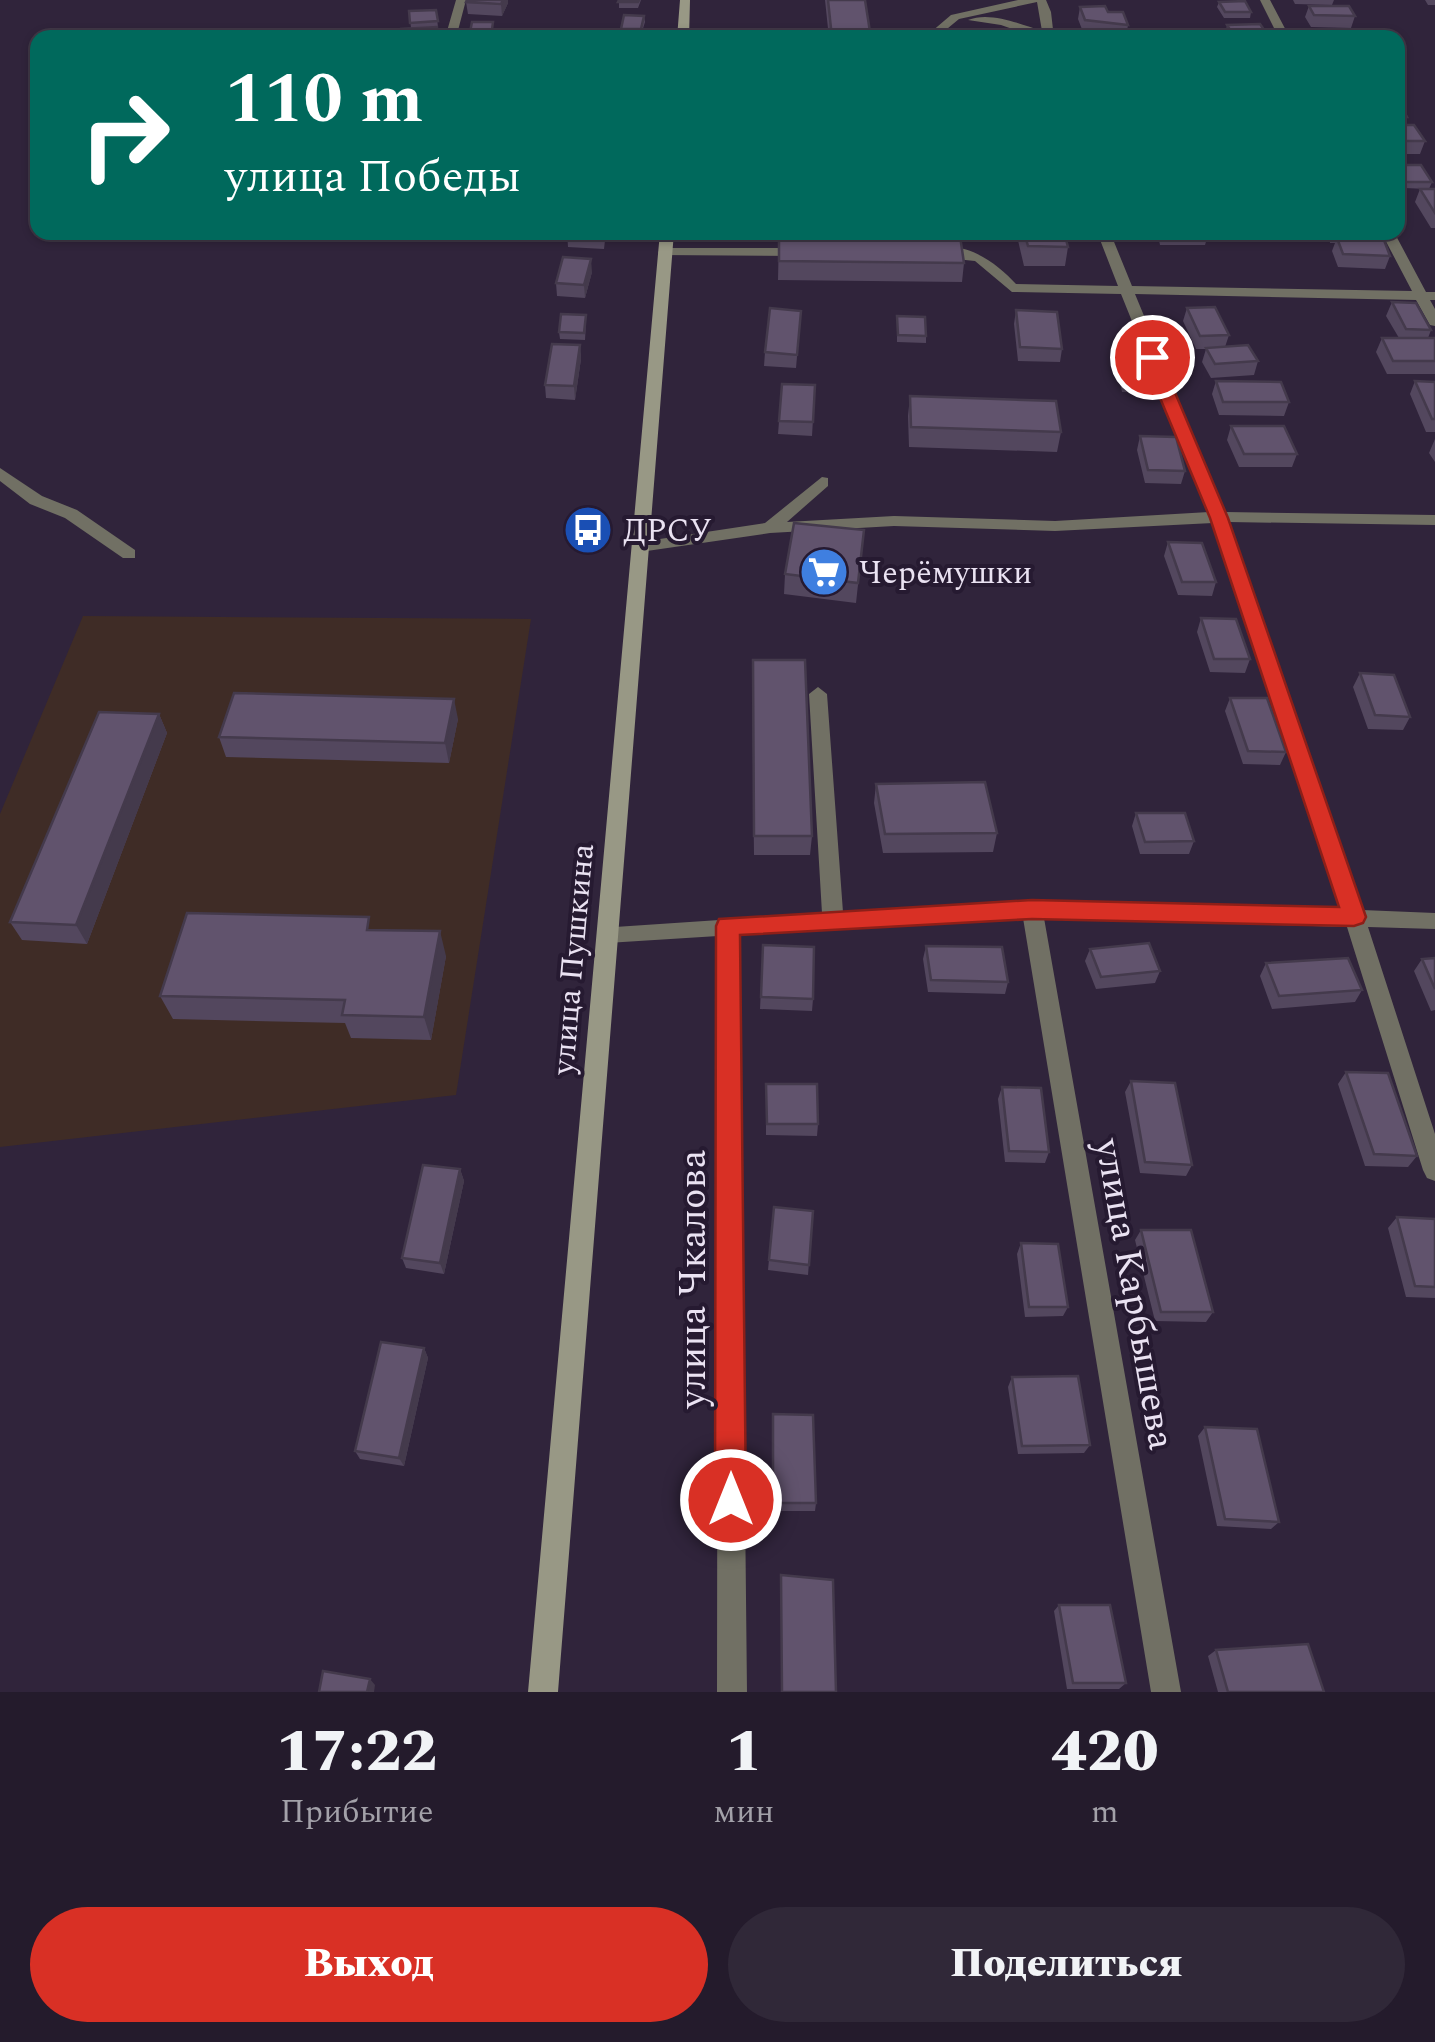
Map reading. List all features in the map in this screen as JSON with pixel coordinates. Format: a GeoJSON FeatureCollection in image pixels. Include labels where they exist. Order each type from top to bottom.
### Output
{"type":"FeatureCollection","features":[{"type":"Feature","properties":{"kind":"main road"},"geometry":{"type":"LineString","coordinates":[[683,30],[686,0]]}},
{"type":"Feature","properties":{"kind":"main road","name":"улица Пушкина"},"geometry":{"type":"LineString","coordinates":[[543,1692],[666,242]]}},
{"type":"Feature","properties":{"kind":"street"},"geometry":{"type":"LineString","coordinates":[[453,30],[462,0]]}},
{"type":"Feature","properties":{"kind":"street"},"geometry":{"type":"LineString","coordinates":[[939,30],[951,20],[1033,0]]}},
{"type":"Feature","properties":{"kind":"street"},"geometry":{"type":"LineString","coordinates":[[1041,0],[1047,30]]}},
{"type":"Feature","properties":{"kind":"street"},"geometry":{"type":"LineString","coordinates":[[1265,0],[1281,30]]}},
{"type":"Feature","properties":{"kind":"street"},"geometry":{"type":"LineString","coordinates":[[951,20],[1002,22],[1027,30]]}},
{"type":"Feature","properties":{"kind":"street"},"geometry":{"type":"LineString","coordinates":[[1106,240],[1219,518],[1435,1170]]}},
{"type":"Feature","properties":{"kind":"street"},"geometry":{"type":"LineString","coordinates":[[1392,240],[1428,296],[1435,322]]}},
{"type":"Feature","properties":{"kind":"street"},"geometry":{"type":"LineString","coordinates":[[666,242],[819,252]]}},
{"type":"Feature","properties":{"kind":"street"},"geometry":{"type":"LineString","coordinates":[[913,252],[968,246],[990,261],[1012,288],[1428,296]]}},
{"type":"Feature","properties":{"kind":"street"},"geometry":{"type":"LineString","coordinates":[[0,473],[36,500],[71,514],[130,554]]}},
{"type":"Feature","properties":{"kind":"street"},"geometry":{"type":"LineString","coordinates":[[770,528],[822,482]]}},
{"type":"Feature","properties":{"kind":"street"},"geometry":{"type":"LineString","coordinates":[[640,547],[770,528],[894,520],[1055,526],[1219,518],[1435,520]]}},
{"type":"Feature","properties":{"kind":"street"},"geometry":{"type":"LineString","coordinates":[[818,694],[833,920]]}},
{"type":"Feature","properties":{"kind":"street"},"geometry":{"type":"LineString","coordinates":[[607,934],[1032,910],[1435,921]]}},
{"type":"Feature","properties":{"kind":"street","name":"улица Карбышева"},"geometry":{"type":"LineString","coordinates":[[1032,910],[1166,1692]]}},
{"type":"Feature","properties":{"kind":"street","name":"улица Чкалова"},"geometry":{"type":"LineString","coordinates":[[728,926],[732,1692]]}},
{"type":"Feature","properties":{"kind":"shaded area"},"geometry":{"type":"Polygon","coordinates":[[[83,616],[531,619],[456,1095],[0,1147],[0,814],[83,616]]]}},
{"type":"Feature","properties":{"kind":"building"},"geometry":{"type":"Polygon","coordinates":[[[467,0],[503,0],[501,4],[467,0]]]}},
{"type":"Feature","properties":{"kind":"building"},"geometry":{"type":"Polygon","coordinates":[[[828,0],[865,0],[870,30],[831,30],[828,0]]]}},
{"type":"Feature","properties":{"kind":"building"},"geometry":{"type":"Polygon","coordinates":[[[1245,1],[1251,12],[1225,12],[1219,2],[1245,1]]]}},
{"type":"Feature","properties":{"kind":"building"},"geometry":{"type":"Polygon","coordinates":[[[1105,6],[1108,12],[1123,12],[1128,25],[1085,20],[1080,7],[1105,6]]]}},
{"type":"Feature","properties":{"kind":"building"},"geometry":{"type":"Polygon","coordinates":[[[1309,6],[1349,6],[1355,16],[1314,15],[1309,6]]]}},
{"type":"Feature","properties":{"kind":"building"},"geometry":{"type":"Polygon","coordinates":[[[436,10],[438,21],[410,23],[409,11],[436,10]]]}},
{"type":"Feature","properties":{"kind":"building"},"geometry":{"type":"Polygon","coordinates":[[[624,15],[644,16],[641,29],[621,29],[624,15]]]}},
{"type":"Feature","properties":{"kind":"building"},"geometry":{"type":"Polygon","coordinates":[[[472,22],[493,22],[492,30],[470,30],[472,22]]]}},
{"type":"Feature","properties":{"kind":"building"},"geometry":{"type":"Polygon","coordinates":[[[1260,24],[1264,30],[1230,30],[1227,25],[1260,24]]]}},
{"type":"Feature","properties":{"kind":"building"},"geometry":{"type":"Polygon","coordinates":[[[437,27],[437,30],[401,30],[437,27]]]}},
{"type":"Feature","properties":{"kind":"building"},"geometry":{"type":"Polygon","coordinates":[[[1405,125],[1414,125],[1425,141],[1405,141],[1405,125]]]}},
{"type":"Feature","properties":{"kind":"building"},"geometry":{"type":"Polygon","coordinates":[[[1405,165],[1421,165],[1432,182],[1406,182],[1405,165]]]}},
{"type":"Feature","properties":{"kind":"building"},"geometry":{"type":"Polygon","coordinates":[[[1420,189],[1435,189],[1435,213],[1420,189]]]}},
{"type":"Feature","properties":{"kind":"building"},"geometry":{"type":"Polygon","coordinates":[[[779,240],[961,240],[964,263],[779,261],[779,240]]]}},
{"type":"Feature","properties":{"kind":"building"},"geometry":{"type":"Polygon","coordinates":[[[1026,240],[1066,240],[1068,247],[1028,246],[1026,240]]]}},
{"type":"Feature","properties":{"kind":"building"},"geometry":{"type":"Polygon","coordinates":[[[1338,240],[1384,240],[1390,256],[1343,254],[1338,240]]]}},
{"type":"Feature","properties":{"kind":"building"},"geometry":{"type":"Polygon","coordinates":[[[563,257],[591,259],[584,285],[556,283],[563,257]]]}},
{"type":"Feature","properties":{"kind":"building"},"geometry":{"type":"Polygon","coordinates":[[[1392,302],[1416,303],[1431,330],[1406,329],[1392,302]]]}},
{"type":"Feature","properties":{"kind":"building"},"geometry":{"type":"Polygon","coordinates":[[[1215,307],[1229,335],[1200,336],[1187,308],[1215,307]]]}},
{"type":"Feature","properties":{"kind":"building"},"geometry":{"type":"Polygon","coordinates":[[[770,308],[801,311],[797,355],[765,352],[770,308]]]}},
{"type":"Feature","properties":{"kind":"building"},"geometry":{"type":"Polygon","coordinates":[[[1016,310],[1057,312],[1062,349],[1020,347],[1016,310]]]}},
{"type":"Feature","properties":{"kind":"building"},"geometry":{"type":"Polygon","coordinates":[[[561,314],[586,315],[584,333],[559,332],[561,314]]]}},
{"type":"Feature","properties":{"kind":"building"},"geometry":{"type":"Polygon","coordinates":[[[897,316],[925,317],[926,336],[898,335],[897,316]]]}},
{"type":"Feature","properties":{"kind":"building"},"geometry":{"type":"Polygon","coordinates":[[[1382,338],[1435,338],[1435,361],[1393,361],[1382,338]]]}},
{"type":"Feature","properties":{"kind":"building"},"geometry":{"type":"Polygon","coordinates":[[[552,344],[580,345],[574,386],[545,385],[552,344]]]}},
{"type":"Feature","properties":{"kind":"building"},"geometry":{"type":"Polygon","coordinates":[[[1118,345],[1151,346],[1159,380],[1126,379],[1118,345]]]}},
{"type":"Feature","properties":{"kind":"building"},"geometry":{"type":"Polygon","coordinates":[[[1248,345],[1258,361],[1215,364],[1206,348],[1248,345]]]}},
{"type":"Feature","properties":{"kind":"building"},"geometry":{"type":"Polygon","coordinates":[[[1216,381],[1281,382],[1289,402],[1223,402],[1216,381]]]}},
{"type":"Feature","properties":{"kind":"building"},"geometry":{"type":"Polygon","coordinates":[[[1415,381],[1435,382],[1435,419],[1432,419],[1415,381]]]}},
{"type":"Feature","properties":{"kind":"building"},"geometry":{"type":"Polygon","coordinates":[[[782,384],[815,385],[813,422],[779,421],[782,384]]]}},
{"type":"Feature","properties":{"kind":"building"},"geometry":{"type":"Polygon","coordinates":[[[910,396],[1056,401],[1061,432],[911,427],[910,396]]]}},
{"type":"Feature","properties":{"kind":"building"},"geometry":{"type":"Polygon","coordinates":[[[1231,426],[1284,426],[1297,454],[1244,454],[1231,426]]]}},
{"type":"Feature","properties":{"kind":"building"},"geometry":{"type":"Polygon","coordinates":[[[1140,436],[1176,437],[1185,471],[1148,470],[1140,436]]]}},
{"type":"Feature","properties":{"kind":"building","name":"Черёмушки"},"geometry":{"type":"Polygon","coordinates":[[[794,523],[864,530],[858,583],[785,574],[794,523]]]}},
{"type":"Feature","properties":{"kind":"building"},"geometry":{"type":"Polygon","coordinates":[[[1168,542],[1202,543],[1216,582],[1182,582],[1168,542]]]}},
{"type":"Feature","properties":{"kind":"building"},"geometry":{"type":"Polygon","coordinates":[[[1201,618],[1236,619],[1250,659],[1214,659],[1201,618]]]}},
{"type":"Feature","properties":{"kind":"building"},"geometry":{"type":"Polygon","coordinates":[[[753,660],[805,660],[812,836],[754,836],[753,660]]]}},
{"type":"Feature","properties":{"kind":"building"},"geometry":{"type":"Polygon","coordinates":[[[1360,673],[1394,675],[1410,717],[1375,715],[1360,673]]]}},
{"type":"Feature","properties":{"kind":"building"},"geometry":{"type":"Polygon","coordinates":[[[234,693],[454,699],[445,743],[219,737],[234,693]]]}},
{"type":"Feature","properties":{"kind":"building"},"geometry":{"type":"Polygon","coordinates":[[[1230,698],[1267,698],[1286,752],[1248,751],[1230,698]]]}},
{"type":"Feature","properties":{"kind":"building"},"geometry":{"type":"Polygon","coordinates":[[[99,712],[159,714],[76,925],[10,922],[99,712]]]}},
{"type":"Feature","properties":{"kind":"building"},"geometry":{"type":"Polygon","coordinates":[[[985,782],[997,833],[885,834],[876,784],[985,782]]]}},
{"type":"Feature","properties":{"kind":"building"},"geometry":{"type":"Polygon","coordinates":[[[1136,813],[1185,813],[1194,841],[1145,842],[1136,813]]]}},
{"type":"Feature","properties":{"kind":"building"},"geometry":{"type":"Polygon","coordinates":[[[187,913],[369,917],[367,930],[440,931],[424,1017],[342,1015],[345,1000],[160,996],[187,913]]]}},
{"type":"Feature","properties":{"kind":"building"},"geometry":{"type":"Polygon","coordinates":[[[1149,943],[1160,971],[1101,977],[1090,949],[1149,943]]]}},
{"type":"Feature","properties":{"kind":"building"},"geometry":{"type":"Polygon","coordinates":[[[763,945],[814,947],[813,999],[761,997],[763,945]]]}},
{"type":"Feature","properties":{"kind":"building"},"geometry":{"type":"Polygon","coordinates":[[[926,946],[1002,947],[1008,982],[931,980],[926,946]]]}},
{"type":"Feature","properties":{"kind":"building"},"geometry":{"type":"Polygon","coordinates":[[[1348,958],[1362,990],[1279,996],[1266,963],[1348,958]]]}},
{"type":"Feature","properties":{"kind":"building"},"geometry":{"type":"Polygon","coordinates":[[[1435,958],[1435,989],[1422,959],[1435,958]]]}},
{"type":"Feature","properties":{"kind":"building"},"geometry":{"type":"Polygon","coordinates":[[[1346,1072],[1388,1073],[1417,1156],[1374,1154],[1346,1072]]]}},
{"type":"Feature","properties":{"kind":"building"},"geometry":{"type":"Polygon","coordinates":[[[1131,1081],[1175,1083],[1192,1165],[1145,1162],[1131,1081]]]}},
{"type":"Feature","properties":{"kind":"building"},"geometry":{"type":"Polygon","coordinates":[[[766,1084],[817,1084],[818,1124],[767,1124],[766,1084]]]}},
{"type":"Feature","properties":{"kind":"building"},"geometry":{"type":"Polygon","coordinates":[[[1002,1087],[1041,1088],[1049,1152],[1009,1151],[1002,1087]]]}},
{"type":"Feature","properties":{"kind":"building"},"geometry":{"type":"Polygon","coordinates":[[[423,1165],[460,1169],[440,1263],[402,1258],[423,1165]]]}},
{"type":"Feature","properties":{"kind":"building"},"geometry":{"type":"Polygon","coordinates":[[[774,1207],[813,1211],[809,1265],[769,1260],[774,1207]]]}},
{"type":"Feature","properties":{"kind":"building"},"geometry":{"type":"Polygon","coordinates":[[[1397,1217],[1435,1219],[1435,1287],[1415,1286],[1397,1217]]]}},
{"type":"Feature","properties":{"kind":"building"},"geometry":{"type":"Polygon","coordinates":[[[1141,1230],[1191,1230],[1213,1312],[1161,1312],[1141,1230]]]}},
{"type":"Feature","properties":{"kind":"building"},"geometry":{"type":"Polygon","coordinates":[[[1021,1243],[1058,1244],[1068,1307],[1029,1307],[1021,1243]]]}},
{"type":"Feature","properties":{"kind":"building"},"geometry":{"type":"Polygon","coordinates":[[[381,1342],[424,1348],[399,1458],[355,1451],[381,1342]]]}},
{"type":"Feature","properties":{"kind":"building"},"geometry":{"type":"Polygon","coordinates":[[[1078,1376],[1090,1445],[1022,1446],[1012,1377],[1078,1376]]]}},
{"type":"Feature","properties":{"kind":"building"},"geometry":{"type":"Polygon","coordinates":[[[773,1414],[813,1415],[816,1503],[773,1503],[773,1414]]]}},
{"type":"Feature","properties":{"kind":"building"},"geometry":{"type":"Polygon","coordinates":[[[1205,1427],[1257,1429],[1279,1522],[1225,1519],[1205,1427]]]}},
{"type":"Feature","properties":{"kind":"building"},"geometry":{"type":"Polygon","coordinates":[[[781,1575],[833,1580],[836,1692],[782,1692],[781,1575]]]}},
{"type":"Feature","properties":{"kind":"building"},"geometry":{"type":"Polygon","coordinates":[[[1059,1605],[1110,1605],[1126,1683],[1073,1683],[1059,1605]]]}},
{"type":"Feature","properties":{"kind":"building"},"geometry":{"type":"Polygon","coordinates":[[[1308,1644],[1324,1692],[1228,1692],[1216,1650],[1308,1644]]]}},
{"type":"Feature","properties":{"kind":"building"},"geometry":{"type":"Polygon","coordinates":[[[323,1671],[370,1679],[367,1692],[319,1692],[323,1671]]]}},
{"type":"Feature","properties":{"kind":"place","name":"ДРСУ"},"geometry":{"type":"Point","coordinates":[588,530]}},
{"type":"Feature","properties":{"kind":"place","name":"Черёмушки"},"geometry":{"type":"Point","coordinates":[824,572]}},
{"type":"Feature","properties":{"kind":"route"},"geometry":{"type":"LineString","coordinates":[[731,1500],[728,926],[1032,910],[1354,917],[1219,518],[1152,357]]}}]}
